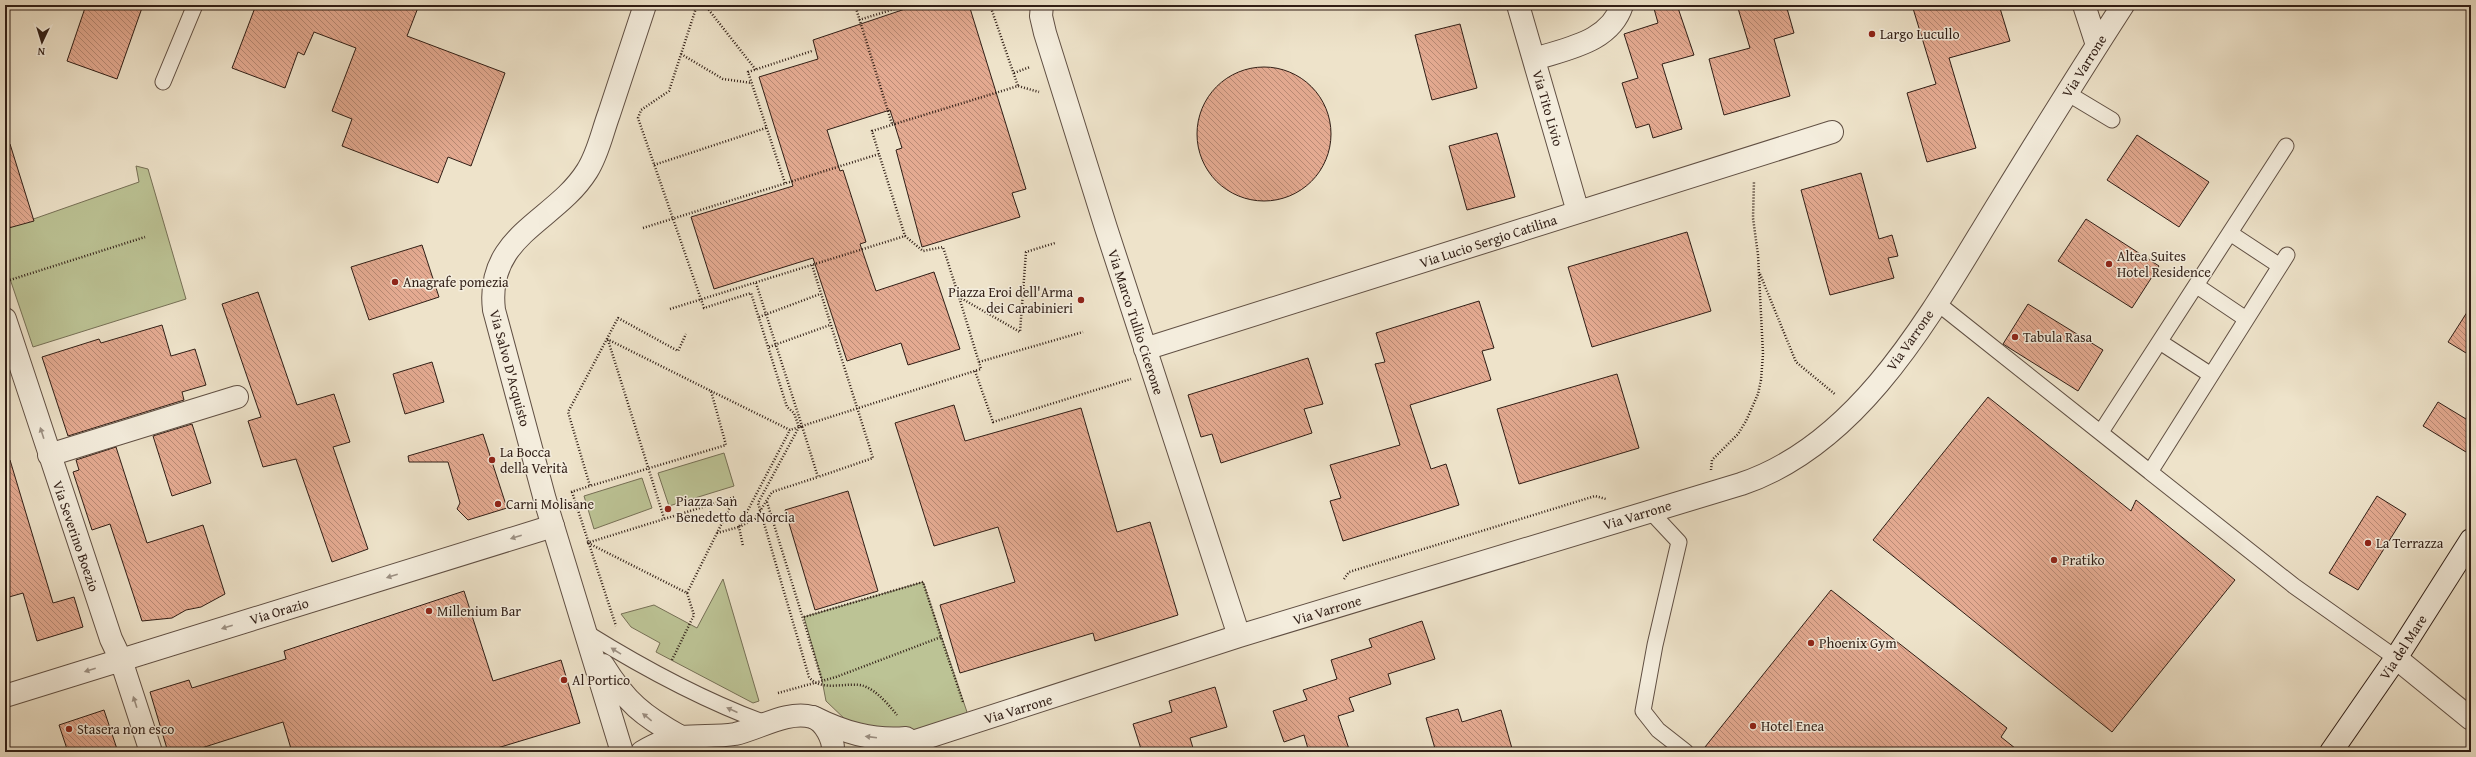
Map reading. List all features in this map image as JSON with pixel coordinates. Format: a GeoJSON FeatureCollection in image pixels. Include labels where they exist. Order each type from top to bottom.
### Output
{"type":"FeatureCollection","features":[{"type":"Feature","properties":{"kind":"street","name":"Via Salvo D'Acquisto"},"geometry":{"type":"LineString","coordinates":[[622,752],[553,526],[494,310],[493,284],[500,262],[512,247],[586,171],[599,143],[645,5]]}},
{"type":"Feature","properties":{"kind":"street","name":"Via Marco Tullio Cicerone"},"geometry":{"type":"LineString","coordinates":[[1042,5],[1041,16],[1061,86],[1239,636]]}},
{"type":"Feature","properties":{"kind":"street","name":"Via Tito Livio"},"geometry":{"type":"LineString","coordinates":[[1518,5],[1535,59],[1578,212]]}},
{"type":"Feature","properties":{"kind":"street"},"geometry":{"type":"LineString","coordinates":[[1535,59],[1598,37],[1614,22],[1622,5]]}},
{"type":"Feature","properties":{"kind":"street"},"geometry":{"type":"LineString","coordinates":[[2084,5],[2097,46]]}},
{"type":"Feature","properties":{"kind":"street","name":"Via Varrone"},"geometry":{"type":"LineString","coordinates":[[882,752],[1239,636],[1764,476],[1785,466],[1812,448],[1857,409],[1890,370],[1936,302],[2123,5]]}},
{"type":"Feature","properties":{"kind":"street","name":"Via Lucio Sergio Catilina"},"geometry":{"type":"LineString","coordinates":[[1145,349],[1832,132]]}},
{"type":"Feature","properties":{"kind":"street","name":"Via Severino Boezio"},"geometry":{"type":"LineString","coordinates":[[7,331],[111,639],[121,660],[151,752]]}},
{"type":"Feature","properties":{"kind":"street"},"geometry":{"type":"LineString","coordinates":[[49,455],[237,397]]}},
{"type":"Feature","properties":{"kind":"street","name":"Via Orazio"},"geometry":{"type":"LineString","coordinates":[[5,696],[553,526]]}},
{"type":"Feature","properties":{"kind":"street","name":"Via del Mare"},"geometry":{"type":"LineString","coordinates":[[2331,752],[2396,658],[2471,540]]}},
{"type":"Feature","properties":{"kind":"street","name":"Via Salvo D'Acquisto"},"geometry":{"type":"LineString","coordinates":[[589,640],[627,699],[650,720],[681,737]]}},
{"type":"Feature","properties":{"kind":"street"},"geometry":{"type":"LineString","coordinates":[[2396,658],[2471,719]]}},
{"type":"Feature","properties":{"kind":"street"},"geometry":{"type":"LineString","coordinates":[[642,752],[681,737],[735,734],[793,717],[813,717],[826,729],[831,739],[833,752]]}},
{"type":"Feature","properties":{"kind":"street","name":"Via Varrone"},"geometry":{"type":"LineString","coordinates":[[813,717],[844,732],[872,737],[899,738],[937,734]]}},
{"type":"Feature","properties":{"kind":"lane"},"geometry":{"type":"LineString","coordinates":[[163,82],[195,5]]}},
{"type":"Feature","properties":{"kind":"lane"},"geometry":{"type":"LineString","coordinates":[[2067,93],[2112,120]]}},
{"type":"Feature","properties":{"kind":"lane"},"geometry":{"type":"LineString","coordinates":[[2100,432],[2197,286],[2286,146]]}},
{"type":"Feature","properties":{"kind":"lane"},"geometry":{"type":"LineString","coordinates":[[2150,472],[2284,260],[2230,233]]}},
{"type":"Feature","properties":{"kind":"lane"},"geometry":{"type":"LineString","coordinates":[[2197,286],[2246,319]]}},
{"type":"Feature","properties":{"kind":"lane"},"geometry":{"type":"LineString","coordinates":[[1936,302],[2294,586],[2396,658]]}},
{"type":"Feature","properties":{"kind":"lane"},"geometry":{"type":"LineString","coordinates":[[2160,342],[2211,375]]}},
{"type":"Feature","properties":{"kind":"lane"},"geometry":{"type":"LineString","coordinates":[[1650,511],[1679,542],[1655,645],[1643,711],[1658,730],[1686,752]]}},
{"type":"Feature","properties":{"kind":"lane"},"geometry":{"type":"LineString","coordinates":[[589,640],[738,713],[768,724]]}},
{"type":"Feature","properties":{"kind":"path"},"geometry":{"type":"LineString","coordinates":[[697,5],[669,91],[640,110],[638,115],[704,308],[751,293],[788,407],[794,413],[801,426]]}},
{"type":"Feature","properties":{"kind":"path"},"geometry":{"type":"LineString","coordinates":[[705,5],[756,70]]}},
{"type":"Feature","properties":{"kind":"path"},"geometry":{"type":"LineString","coordinates":[[855,5],[892,124]]}},
{"type":"Feature","properties":{"kind":"path"},"geometry":{"type":"LineString","coordinates":[[859,20],[907,5]]}},
{"type":"Feature","properties":{"kind":"path"},"geometry":{"type":"LineString","coordinates":[[990,5],[1018,86]]}},
{"type":"Feature","properties":{"kind":"path"},"geometry":{"type":"LineString","coordinates":[[785,183],[748,72],[812,52]]}},
{"type":"Feature","properties":{"kind":"path"},"geometry":{"type":"LineString","coordinates":[[681,54],[723,79],[752,83]]}},
{"type":"Feature","properties":{"kind":"path"},"geometry":{"type":"LineString","coordinates":[[1014,73],[1033,66]]}},
{"type":"Feature","properties":{"kind":"path"},"geometry":{"type":"LineString","coordinates":[[743,546],[739,527],[790,430],[982,369],[943,247],[923,251],[905,236],[872,131],[1018,86],[1038,92],[1061,86]]}},
{"type":"Feature","properties":{"kind":"path"},"geometry":{"type":"LineString","coordinates":[[654,165],[766,128]]}},
{"type":"Feature","properties":{"kind":"path"},"geometry":{"type":"LineString","coordinates":[[643,228],[879,154]]}},
{"type":"Feature","properties":{"kind":"path"},"geometry":{"type":"LineString","coordinates":[[1711,473],[1712,460],[1738,434],[1758,394],[1763,354],[1753,193],[1757,156]]}},
{"type":"Feature","properties":{"kind":"path"},"geometry":{"type":"LineString","coordinates":[[670,309],[905,236]]}},
{"type":"Feature","properties":{"kind":"path"},"geometry":{"type":"LineString","coordinates":[[10,280],[145,237]]}},
{"type":"Feature","properties":{"kind":"path"},"geometry":{"type":"LineString","coordinates":[[958,297],[1020,332],[1026,252],[1055,243]]}},
{"type":"Feature","properties":{"kind":"path"},"geometry":{"type":"LineString","coordinates":[[717,533],[739,527],[755,519],[772,492],[874,458],[820,294],[812,265]]}},
{"type":"Feature","properties":{"kind":"path"},"geometry":{"type":"LineString","coordinates":[[1759,271],[1796,362],[1842,399]]}},
{"type":"Feature","properties":{"kind":"path"},"geometry":{"type":"LineString","coordinates":[[756,283],[818,477]]}},
{"type":"Feature","properties":{"kind":"path"},"geometry":{"type":"LineString","coordinates":[[759,317],[820,294]]}},
{"type":"Feature","properties":{"kind":"path"},"geometry":{"type":"LineString","coordinates":[[590,486],[568,412],[618,318],[678,351],[686,334]]}},
{"type":"Feature","properties":{"kind":"path"},"geometry":{"type":"LineString","coordinates":[[769,347],[830,325]]}},
{"type":"Feature","properties":{"kind":"path"},"geometry":{"type":"LineString","coordinates":[[979,362],[1083,332]]}},
{"type":"Feature","properties":{"kind":"path"},"geometry":{"type":"LineString","coordinates":[[607,339],[790,430]]}},
{"type":"Feature","properties":{"kind":"path"},"geometry":{"type":"LineString","coordinates":[[607,339],[664,518]]}},
{"type":"Feature","properties":{"kind":"path"},"geometry":{"type":"LineString","coordinates":[[975,371],[993,422],[1131,379]]}},
{"type":"Feature","properties":{"kind":"path"},"geometry":{"type":"LineString","coordinates":[[566,494],[726,445],[710,391]]}},
{"type":"Feature","properties":{"kind":"path"},"geometry":{"type":"LineString","coordinates":[[801,426],[758,503],[809,677],[816,682],[865,687],[888,704],[901,720]]}},
{"type":"Feature","properties":{"kind":"path"},"geometry":{"type":"LineString","coordinates":[[572,492],[618,629]]}},
{"type":"Feature","properties":{"kind":"path"},"geometry":{"type":"LineString","coordinates":[[1342,582],[1349,572],[1595,496],[1613,501]]}},
{"type":"Feature","properties":{"kind":"path"},"geometry":{"type":"LineString","coordinates":[[582,544],[735,497],[687,593],[694,615],[671,660]]}},
{"type":"Feature","properties":{"kind":"path"},"geometry":{"type":"LineString","coordinates":[[766,502],[804,617],[822,680]]}},
{"type":"Feature","properties":{"kind":"path"},"geometry":{"type":"LineString","coordinates":[[588,543],[687,593]]}},
{"type":"Feature","properties":{"kind":"path"},"geometry":{"type":"LineString","coordinates":[[804,617],[923,582],[955,678]]}},
{"type":"Feature","properties":{"kind":"path"},"geometry":{"type":"LineString","coordinates":[[772,696],[822,680],[941,637]]}},
{"type":"Feature","properties":{"kind":"path"},"geometry":{"type":"LineString","coordinates":[[666,658],[678,664]]}},
{"type":"Feature","properties":{"kind":"path"},"geometry":{"type":"LineString","coordinates":[[2413,752],[2422,752]]}},
{"type":"Feature","properties":{"kind":"green space"},"geometry":{"type":"Polygon","coordinates":[[[136,166],[148,169],[186,299],[33,347],[5,264],[5,229],[139,182],[136,166]]]}},
{"type":"Feature","properties":{"kind":"green space"},"geometry":{"type":"Polygon","coordinates":[[[724,453],[734,486],[669,506],[658,473],[724,453]]]}},
{"type":"Feature","properties":{"kind":"green space"},"geometry":{"type":"Polygon","coordinates":[[[642,478],[652,508],[594,529],[584,496],[642,478]]]}},
{"type":"Feature","properties":{"kind":"green space"},"geometry":{"type":"Polygon","coordinates":[[[723,579],[759,701],[753,703],[656,652],[660,643],[631,627],[621,614],[654,605],[697,628],[723,579]]]}},
{"type":"Feature","properties":{"kind":"green space"},"geometry":{"type":"Polygon","coordinates":[[[923,582],[968,715],[903,735],[849,723],[826,701],[822,680],[804,617],[923,582]]]}},
{"type":"Feature","properties":{"kind":"building"},"geometry":{"type":"Polygon","coordinates":[[[86,5],[143,5],[117,79],[67,61],[86,5]]]}},
{"type":"Feature","properties":{"kind":"building"},"geometry":{"type":"Polygon","coordinates":[[[256,5],[419,5],[407,36],[505,73],[471,166],[448,157],[438,183],[342,146],[352,119],[332,111],[356,48],[314,32],[304,55],[298,52],[285,88],[232,68],[256,5]]]}},
{"type":"Feature","properties":{"kind":"building"},"geometry":{"type":"Polygon","coordinates":[[[917,5],[969,5],[1026,189],[1012,193],[1020,217],[922,247],[896,150],[902,148],[890,110],[827,130],[840,171],[843,170],[866,242],[860,244],[876,291],[934,272],[960,349],[908,365],[901,343],[847,361],[813,258],[714,289],[691,217],[793,186],[759,77],[818,59],[813,40],[917,5]]]}},
{"type":"Feature","properties":{"kind":"building"},"geometry":{"type":"Polygon","coordinates":[[[1653,5],[1677,5],[1694,55],[1662,64],[1682,129],[1653,138],[1649,124],[1636,128],[1622,83],[1638,78],[1624,34],[1658,23],[1653,5]]]}},
{"type":"Feature","properties":{"kind":"building"},"geometry":{"type":"Polygon","coordinates":[[[1737,5],[1786,5],[1794,33],[1774,39],[1790,96],[1724,115],[1709,59],[1750,48],[1737,5]]]}},
{"type":"Feature","properties":{"kind":"building"},"geometry":{"type":"Polygon","coordinates":[[[1912,5],[1999,5],[2010,41],[1949,58],[1976,148],[1927,162],[1907,93],[1936,84],[1912,5]]]}},
{"type":"Feature","properties":{"kind":"building"},"geometry":{"type":"Polygon","coordinates":[[[1460,24],[1477,88],[1432,100],[1415,35],[1460,24]]]}},
{"type":"Feature","properties":{"kind":"building"},"geometry":{"type":"Polygon","coordinates":[[[1271,67],[1284,69],[1312,86],[1329,114],[1331,134],[1329,154],[1312,182],[1284,199],[1257,201],[1244,199],[1216,182],[1199,154],[1197,127],[1199,114],[1216,86],[1244,69],[1271,67]]]}},
{"type":"Feature","properties":{"kind":"building"},"geometry":{"type":"Polygon","coordinates":[[[1497,133],[1515,197],[1467,210],[1449,146],[1497,133]]]}},
{"type":"Feature","properties":{"kind":"building"},"geometry":{"type":"Polygon","coordinates":[[[2137,135],[2209,182],[2179,227],[2107,180],[2137,135]]]}},
{"type":"Feature","properties":{"kind":"building"},"geometry":{"type":"Polygon","coordinates":[[[10,144],[34,221],[5,229],[5,145],[10,144]]]}},
{"type":"Feature","properties":{"kind":"building"},"geometry":{"type":"Polygon","coordinates":[[[1861,173],[1879,239],[1892,235],[1898,256],[1888,258],[1894,278],[1830,295],[1801,190],[1861,173]]]}},
{"type":"Feature","properties":{"kind":"building","name":"Altea Suites Hotel Residence"},"geometry":{"type":"Polygon","coordinates":[[[2086,219],[2159,266],[2132,308],[2058,261],[2086,219]]]}},
{"type":"Feature","properties":{"kind":"building"},"geometry":{"type":"Polygon","coordinates":[[[1687,232],[1711,311],[1592,347],[1568,267],[1687,232]]]}},
{"type":"Feature","properties":{"kind":"building","name":"Anagrafe pomezia"},"geometry":{"type":"Polygon","coordinates":[[[422,245],[439,297],[369,320],[351,267],[422,245]]]}},
{"type":"Feature","properties":{"kind":"building"},"geometry":{"type":"Polygon","coordinates":[[[258,292],[297,405],[334,394],[350,442],[333,447],[368,549],[332,562],[296,459],[263,467],[248,421],[261,417],[222,304],[258,292]]]}},
{"type":"Feature","properties":{"kind":"building"},"geometry":{"type":"Polygon","coordinates":[[[1479,301],[1494,348],[1482,351],[1491,380],[1410,405],[1431,469],[1446,464],[1459,505],[1343,541],[1330,501],[1341,498],[1330,465],[1400,445],[1375,364],[1385,362],[1376,333],[1479,301]]]}},
{"type":"Feature","properties":{"kind":"building"},"geometry":{"type":"Polygon","coordinates":[[[2028,304],[2103,350],[2078,391],[2003,344],[2028,304]]]}},
{"type":"Feature","properties":{"kind":"building"},"geometry":{"type":"Polygon","coordinates":[[[2471,306],[2471,356],[2448,342],[2471,306]]]}},
{"type":"Feature","properties":{"kind":"building"},"geometry":{"type":"Polygon","coordinates":[[[162,325],[171,356],[195,349],[206,385],[182,392],[184,400],[68,436],[42,357],[99,339],[101,343],[162,325]]]}},
{"type":"Feature","properties":{"kind":"building"},"geometry":{"type":"Polygon","coordinates":[[[1308,358],[1323,404],[1304,409],[1312,433],[1221,463],[1212,434],[1201,437],[1188,395],[1308,358]]]}},
{"type":"Feature","properties":{"kind":"building"},"geometry":{"type":"Polygon","coordinates":[[[432,362],[444,402],[405,414],[393,374],[432,362]]]}},
{"type":"Feature","properties":{"kind":"building"},"geometry":{"type":"Polygon","coordinates":[[[1617,374],[1639,448],[1519,484],[1497,409],[1617,374]]]}},
{"type":"Feature","properties":{"kind":"building","name":"Pratiko"},"geometry":{"type":"Polygon","coordinates":[[[1988,397],[2131,511],[2136,500],[2235,580],[2112,732],[1873,540],[1988,397]]]}},
{"type":"Feature","properties":{"kind":"building"},"geometry":{"type":"Polygon","coordinates":[[[2438,402],[2471,422],[2471,455],[2423,426],[2438,402]]]}},
{"type":"Feature","properties":{"kind":"building"},"geometry":{"type":"Polygon","coordinates":[[[954,405],[965,441],[1081,408],[1117,532],[1150,522],[1178,615],[1095,641],[1093,633],[960,673],[940,605],[1015,582],[998,527],[934,546],[895,423],[954,405]]]}},
{"type":"Feature","properties":{"kind":"building"},"geometry":{"type":"Polygon","coordinates":[[[192,424],[211,483],[172,496],[153,436],[192,424]]]}},
{"type":"Feature","properties":{"kind":"building"},"geometry":{"type":"Polygon","coordinates":[[[483,434],[507,508],[468,520],[457,509],[460,503],[448,462],[409,462],[408,456],[483,434]]]}},
{"type":"Feature","properties":{"kind":"building"},"geometry":{"type":"Polygon","coordinates":[[[116,447],[147,543],[203,525],[225,594],[201,607],[186,610],[172,618],[142,621],[110,524],[92,530],[73,472],[79,470],[76,460],[116,447]]]}},
{"type":"Feature","properties":{"kind":"building"},"geometry":{"type":"Polygon","coordinates":[[[10,460],[53,603],[74,597],[83,627],[37,641],[23,593],[9,597],[5,584],[5,461],[10,460]]]}},
{"type":"Feature","properties":{"kind":"building"},"geometry":{"type":"Polygon","coordinates":[[[848,491],[878,591],[815,610],[785,510],[848,491]]]}},
{"type":"Feature","properties":{"kind":"building","name":"La Terrazza"},"geometry":{"type":"Polygon","coordinates":[[[2377,496],[2406,514],[2358,590],[2329,573],[2377,496]]]}},
{"type":"Feature","properties":{"kind":"building"},"geometry":{"type":"Polygon","coordinates":[[[1831,590],[2007,728],[2001,737],[2020,752],[1701,752],[1831,590]]]}},
{"type":"Feature","properties":{"kind":"building"},"geometry":{"type":"Polygon","coordinates":[[[464,591],[493,681],[561,660],[580,723],[494,749],[495,752],[292,752],[283,722],[189,752],[168,752],[150,692],[189,680],[192,688],[286,659],[284,651],[464,591]]]}},
{"type":"Feature","properties":{"kind":"building"},"geometry":{"type":"Polygon","coordinates":[[[1422,621],[1435,659],[1388,674],[1391,684],[1349,698],[1354,711],[1338,716],[1350,752],[1309,752],[1304,735],[1284,742],[1273,711],[1307,700],[1303,690],[1337,679],[1331,660],[1372,647],[1369,639],[1422,621]]]}},
{"type":"Feature","properties":{"kind":"building"},"geometry":{"type":"Polygon","coordinates":[[[1215,687],[1227,727],[1190,738],[1193,748],[1180,752],[1142,752],[1133,724],[1172,712],[1169,701],[1215,687]]]}},
{"type":"Feature","properties":{"kind":"building"},"geometry":{"type":"Polygon","coordinates":[[[1458,709],[1462,722],[1501,710],[1513,752],[1436,752],[1426,718],[1458,709]]]}},
{"type":"Feature","properties":{"kind":"building"},"geometry":{"type":"Polygon","coordinates":[[[104,710],[118,752],[68,752],[59,725],[104,710]]]}},
{"type":"Feature","properties":{"kind":"place","name":"Largo Lucullo"},"geometry":{"type":"Point","coordinates":[1872,34]}},
{"type":"Feature","properties":{"kind":"place","name":"Altea Suites Hotel Residence"},"geometry":{"type":"Point","coordinates":[2109,264]}},
{"type":"Feature","properties":{"kind":"place","name":"Anagrafe pomezia"},"geometry":{"type":"Point","coordinates":[395,282]}},
{"type":"Feature","properties":{"kind":"place","name":"Piazza Eroi dell'Arma dei Carabinieri"},"geometry":{"type":"Point","coordinates":[1081,300]}},
{"type":"Feature","properties":{"kind":"place","name":"Tabula Rasa"},"geometry":{"type":"Point","coordinates":[2015,337]}},
{"type":"Feature","properties":{"kind":"place","name":"La Bocca della Verità"},"geometry":{"type":"Point","coordinates":[492,460]}},
{"type":"Feature","properties":{"kind":"place","name":"Carni Molisane"},"geometry":{"type":"Point","coordinates":[498,504]}},
{"type":"Feature","properties":{"kind":"place","name":"Piazza San Benedetto da Norcia"},"geometry":{"type":"Point","coordinates":[668,509]}},
{"type":"Feature","properties":{"kind":"place","name":"La Terrazza"},"geometry":{"type":"Point","coordinates":[2368,543]}},
{"type":"Feature","properties":{"kind":"place","name":"Pratiko"},"geometry":{"type":"Point","coordinates":[2054,560]}},
{"type":"Feature","properties":{"kind":"place","name":"Millenium Bar"},"geometry":{"type":"Point","coordinates":[429,611]}},
{"type":"Feature","properties":{"kind":"place","name":"Phoenix Gym"},"geometry":{"type":"Point","coordinates":[1811,643]}},
{"type":"Feature","properties":{"kind":"place","name":"Al Portico"},"geometry":{"type":"Point","coordinates":[564,680]}},
{"type":"Feature","properties":{"kind":"place","name":"Hotel Enea"},"geometry":{"type":"Point","coordinates":[1753,726]}},
{"type":"Feature","properties":{"kind":"place","name":"Stasera non esco"},"geometry":{"type":"Point","coordinates":[69,729]}}]}
